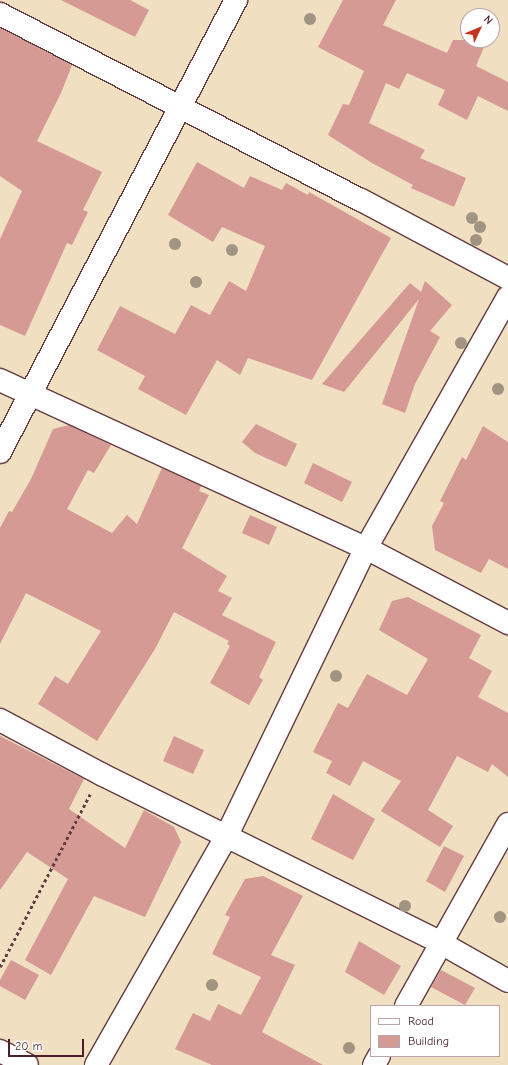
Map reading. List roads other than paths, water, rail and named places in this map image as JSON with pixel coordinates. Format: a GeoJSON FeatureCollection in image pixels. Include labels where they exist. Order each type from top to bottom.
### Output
{"type":"FeatureCollection","features":[{"type":"Feature","properties":{"kind":"street"},"geometry":{"type":"LineString","coordinates":[[0,452],[236,0]]}},
{"type":"Feature","properties":{"kind":"street"},"geometry":{"type":"LineString","coordinates":[[0,14],[508,278]]}},
{"type":"Feature","properties":{"kind":"street"},"geometry":{"type":"LineString","coordinates":[[96,1065],[227,835],[366,548],[508,297]]}},
{"type":"Feature","properties":{"kind":"street"},"geometry":{"type":"LineString","coordinates":[[0,380],[29,395],[366,548],[508,623]]}},
{"type":"Feature","properties":{"kind":"street"},"geometry":{"type":"LineString","coordinates":[[0,720],[101,774],[227,835],[441,944],[508,981]]}},
{"type":"Feature","properties":{"kind":"street"},"geometry":{"type":"LineString","coordinates":[[407,1005],[508,824]]}},
{"type":"Feature","properties":{"kind":"street"},"geometry":{"type":"LineString","coordinates":[[0,1051],[27,1065]]}}]}
